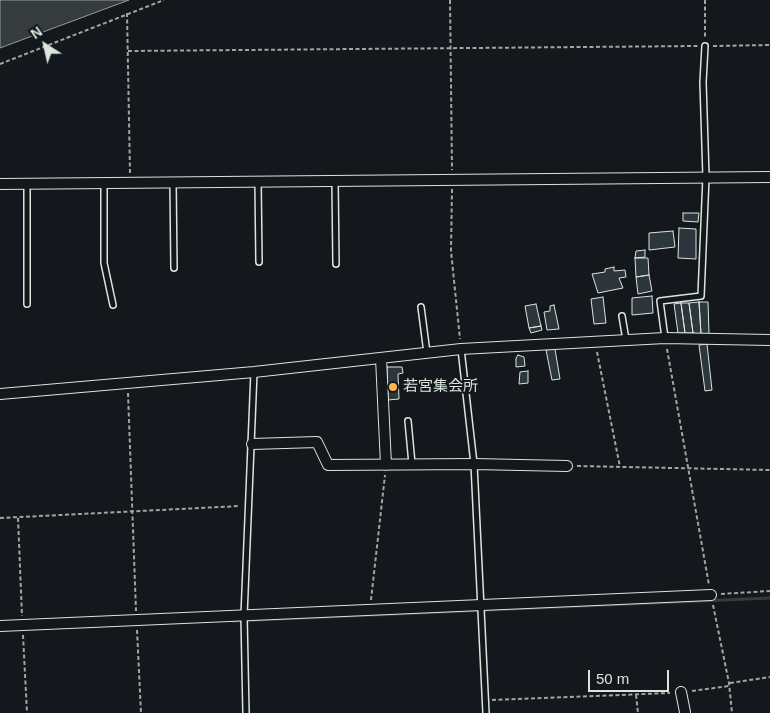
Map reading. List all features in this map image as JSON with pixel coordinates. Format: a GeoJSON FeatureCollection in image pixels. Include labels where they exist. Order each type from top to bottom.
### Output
{"type":"FeatureCollection","features":[{"type":"Feature","properties":{"kind":"street"},"geometry":{"type":"LineString","coordinates":[[0,184],[770,177]]}},
{"type":"Feature","properties":{"kind":"street"},"geometry":{"type":"LineString","coordinates":[[0,394],[254,372],[461,349],[665,338],[770,340]]}},
{"type":"Feature","properties":{"kind":"street"},"geometry":{"type":"LineString","coordinates":[[381,358],[386,464]]}},
{"type":"Feature","properties":{"kind":"street"},"geometry":{"type":"LineString","coordinates":[[252,444],[317,442],[328,465],[474,464],[568,466]]}},
{"type":"Feature","properties":{"kind":"street"},"geometry":{"type":"LineString","coordinates":[[0,626],[711,595]]}},
{"type":"Feature","properties":{"kind":"street"},"geometry":{"type":"LineString","coordinates":[[681,692],[685,712]]}},
{"type":"Feature","properties":{"kind":"lane"},"geometry":{"type":"LineString","coordinates":[[665,338],[660,302],[701,296],[706,177],[705,46]]}},
{"type":"Feature","properties":{"kind":"lane"},"geometry":{"type":"LineString","coordinates":[[335,181],[336,264]]}},
{"type":"Feature","properties":{"kind":"lane"},"geometry":{"type":"LineString","coordinates":[[173,182],[174,268]]}},
{"type":"Feature","properties":{"kind":"lane"},"geometry":{"type":"LineString","coordinates":[[258,182],[259,262]]}},
{"type":"Feature","properties":{"kind":"lane"},"geometry":{"type":"LineString","coordinates":[[104,183],[104,263],[113,305]]}},
{"type":"Feature","properties":{"kind":"lane"},"geometry":{"type":"LineString","coordinates":[[27,184],[27,304]]}},
{"type":"Feature","properties":{"kind":"lane"},"geometry":{"type":"LineString","coordinates":[[421,307],[427,353]]}},
{"type":"Feature","properties":{"kind":"lane"},"geometry":{"type":"LineString","coordinates":[[622,316],[626,340]]}},
{"type":"Feature","properties":{"kind":"lane"},"geometry":{"type":"LineString","coordinates":[[461,349],[474,464],[486,713]]}},
{"type":"Feature","properties":{"kind":"lane"},"geometry":{"type":"LineString","coordinates":[[246,713],[244,616],[254,372]]}},
{"type":"Feature","properties":{"kind":"lane"},"geometry":{"type":"LineString","coordinates":[[408,420],[412,464]]}},
{"type":"Feature","properties":{"kind":"path"},"geometry":{"type":"LineString","coordinates":[[0,64],[164,0]]}},
{"type":"Feature","properties":{"kind":"path"},"geometry":{"type":"LineString","coordinates":[[705,0],[705,46]]}},
{"type":"Feature","properties":{"kind":"path"},"geometry":{"type":"LineString","coordinates":[[127,13],[130,183]]}},
{"type":"Feature","properties":{"kind":"path"},"geometry":{"type":"LineString","coordinates":[[128,51],[770,46]]}},
{"type":"Feature","properties":{"kind":"path"},"geometry":{"type":"LineString","coordinates":[[665,338],[711,595],[730,683],[732,713]]}},
{"type":"Feature","properties":{"kind":"path"},"geometry":{"type":"LineString","coordinates":[[595,342],[620,467]]}},
{"type":"Feature","properties":{"kind":"path"},"geometry":{"type":"LineString","coordinates":[[127,384],[141,713]]}},
{"type":"Feature","properties":{"kind":"path"},"geometry":{"type":"LineString","coordinates":[[370,610],[386,464]]}},
{"type":"Feature","properties":{"kind":"path"},"geometry":{"type":"LineString","coordinates":[[568,466],[770,470]]}},
{"type":"Feature","properties":{"kind":"path"},"geometry":{"type":"LineString","coordinates":[[0,518],[250,505]]}},
{"type":"Feature","properties":{"kind":"path"},"geometry":{"type":"LineString","coordinates":[[18,517],[26,713]]}},
{"type":"Feature","properties":{"kind":"path"},"geometry":{"type":"LineString","coordinates":[[711,595],[770,591]]}},
{"type":"Feature","properties":{"kind":"path"},"geometry":{"type":"LineString","coordinates":[[730,683],[770,677]]}},
{"type":"Feature","properties":{"kind":"path"},"geometry":{"type":"LineString","coordinates":[[485,700],[636,695],[638,713]]}},
{"type":"Feature","properties":{"kind":"shaded area"},"geometry":{"type":"Polygon","coordinates":[[[0,0],[129,0],[0,48],[0,0]]]}},
{"type":"Feature","properties":{"kind":"building"},"geometry":{"type":"Polygon","coordinates":[[[683,213],[699,213],[698,222],[683,221],[683,213]]]}},
{"type":"Feature","properties":{"kind":"building"},"geometry":{"type":"Polygon","coordinates":[[[679,228],[696,229],[696,259],[678,258],[679,228]]]}},
{"type":"Feature","properties":{"kind":"building"},"geometry":{"type":"Polygon","coordinates":[[[673,231],[675,247],[649,250],[649,233],[673,231]]]}},
{"type":"Feature","properties":{"kind":"building"},"geometry":{"type":"Polygon","coordinates":[[[645,250],[645,257],[635,258],[636,251],[645,250]]]}},
{"type":"Feature","properties":{"kind":"building"},"geometry":{"type":"Polygon","coordinates":[[[635,258],[648,258],[649,275],[636,277],[635,258]]]}},
{"type":"Feature","properties":{"kind":"building"},"geometry":{"type":"Polygon","coordinates":[[[614,267],[614,271],[625,270],[626,277],[619,278],[623,288],[598,293],[592,274],[605,272],[605,269],[614,267]]]}},
{"type":"Feature","properties":{"kind":"building"},"geometry":{"type":"Polygon","coordinates":[[[649,275],[652,291],[638,294],[636,277],[649,275]]]}},
{"type":"Feature","properties":{"kind":"building"},"geometry":{"type":"Polygon","coordinates":[[[652,296],[653,313],[632,315],[632,298],[652,296]]]}},
{"type":"Feature","properties":{"kind":"building"},"geometry":{"type":"Polygon","coordinates":[[[603,297],[606,323],[594,324],[591,299],[603,297]]]}},
{"type":"Feature","properties":{"kind":"building"},"geometry":{"type":"Polygon","coordinates":[[[699,302],[701,334],[693,333],[689,303],[699,302]]]}},
{"type":"Feature","properties":{"kind":"building"},"geometry":{"type":"Polygon","coordinates":[[[699,302],[708,302],[709,334],[701,334],[699,302]]]}},
{"type":"Feature","properties":{"kind":"building"},"geometry":{"type":"Polygon","coordinates":[[[681,303],[685,333],[678,333],[674,304],[681,303]]]}},
{"type":"Feature","properties":{"kind":"building"},"geometry":{"type":"Polygon","coordinates":[[[681,303],[689,303],[693,333],[685,333],[681,303]]]}},
{"type":"Feature","properties":{"kind":"building"},"geometry":{"type":"Polygon","coordinates":[[[536,304],[541,326],[529,328],[525,306],[536,304]]]}},
{"type":"Feature","properties":{"kind":"building"},"geometry":{"type":"Polygon","coordinates":[[[554,305],[559,329],[547,330],[544,312],[550,311],[550,306],[554,305]]]}},
{"type":"Feature","properties":{"kind":"building"},"geometry":{"type":"Polygon","coordinates":[[[541,326],[542,330],[531,333],[529,328],[541,326]]]}},
{"type":"Feature","properties":{"kind":"building"},"geometry":{"type":"Polygon","coordinates":[[[707,344],[712,390],[705,391],[699,345],[707,344]]]}},
{"type":"Feature","properties":{"kind":"building"},"geometry":{"type":"Polygon","coordinates":[[[555,349],[560,379],[552,380],[546,350],[555,349]]]}},
{"type":"Feature","properties":{"kind":"building"},"geometry":{"type":"Polygon","coordinates":[[[518,355],[524,357],[525,366],[516,367],[518,355]]]}},
{"type":"Feature","properties":{"kind":"building","name":"若宮集会所"},"geometry":{"type":"Polygon","coordinates":[[[387,367],[402,367],[403,373],[398,374],[399,399],[388,400],[387,367]]]}},
{"type":"Feature","properties":{"kind":"building"},"geometry":{"type":"Polygon","coordinates":[[[528,371],[528,383],[519,384],[520,372],[528,371]]]}},
{"type":"Feature","properties":{"kind":"waterway"},"geometry":{"type":"LineString","coordinates":[[233,621],[770,598]]}},
{"type":"Feature","properties":{"kind":"place","name":"若宮集会所"},"geometry":{"type":"Point","coordinates":[393,387]}}]}
